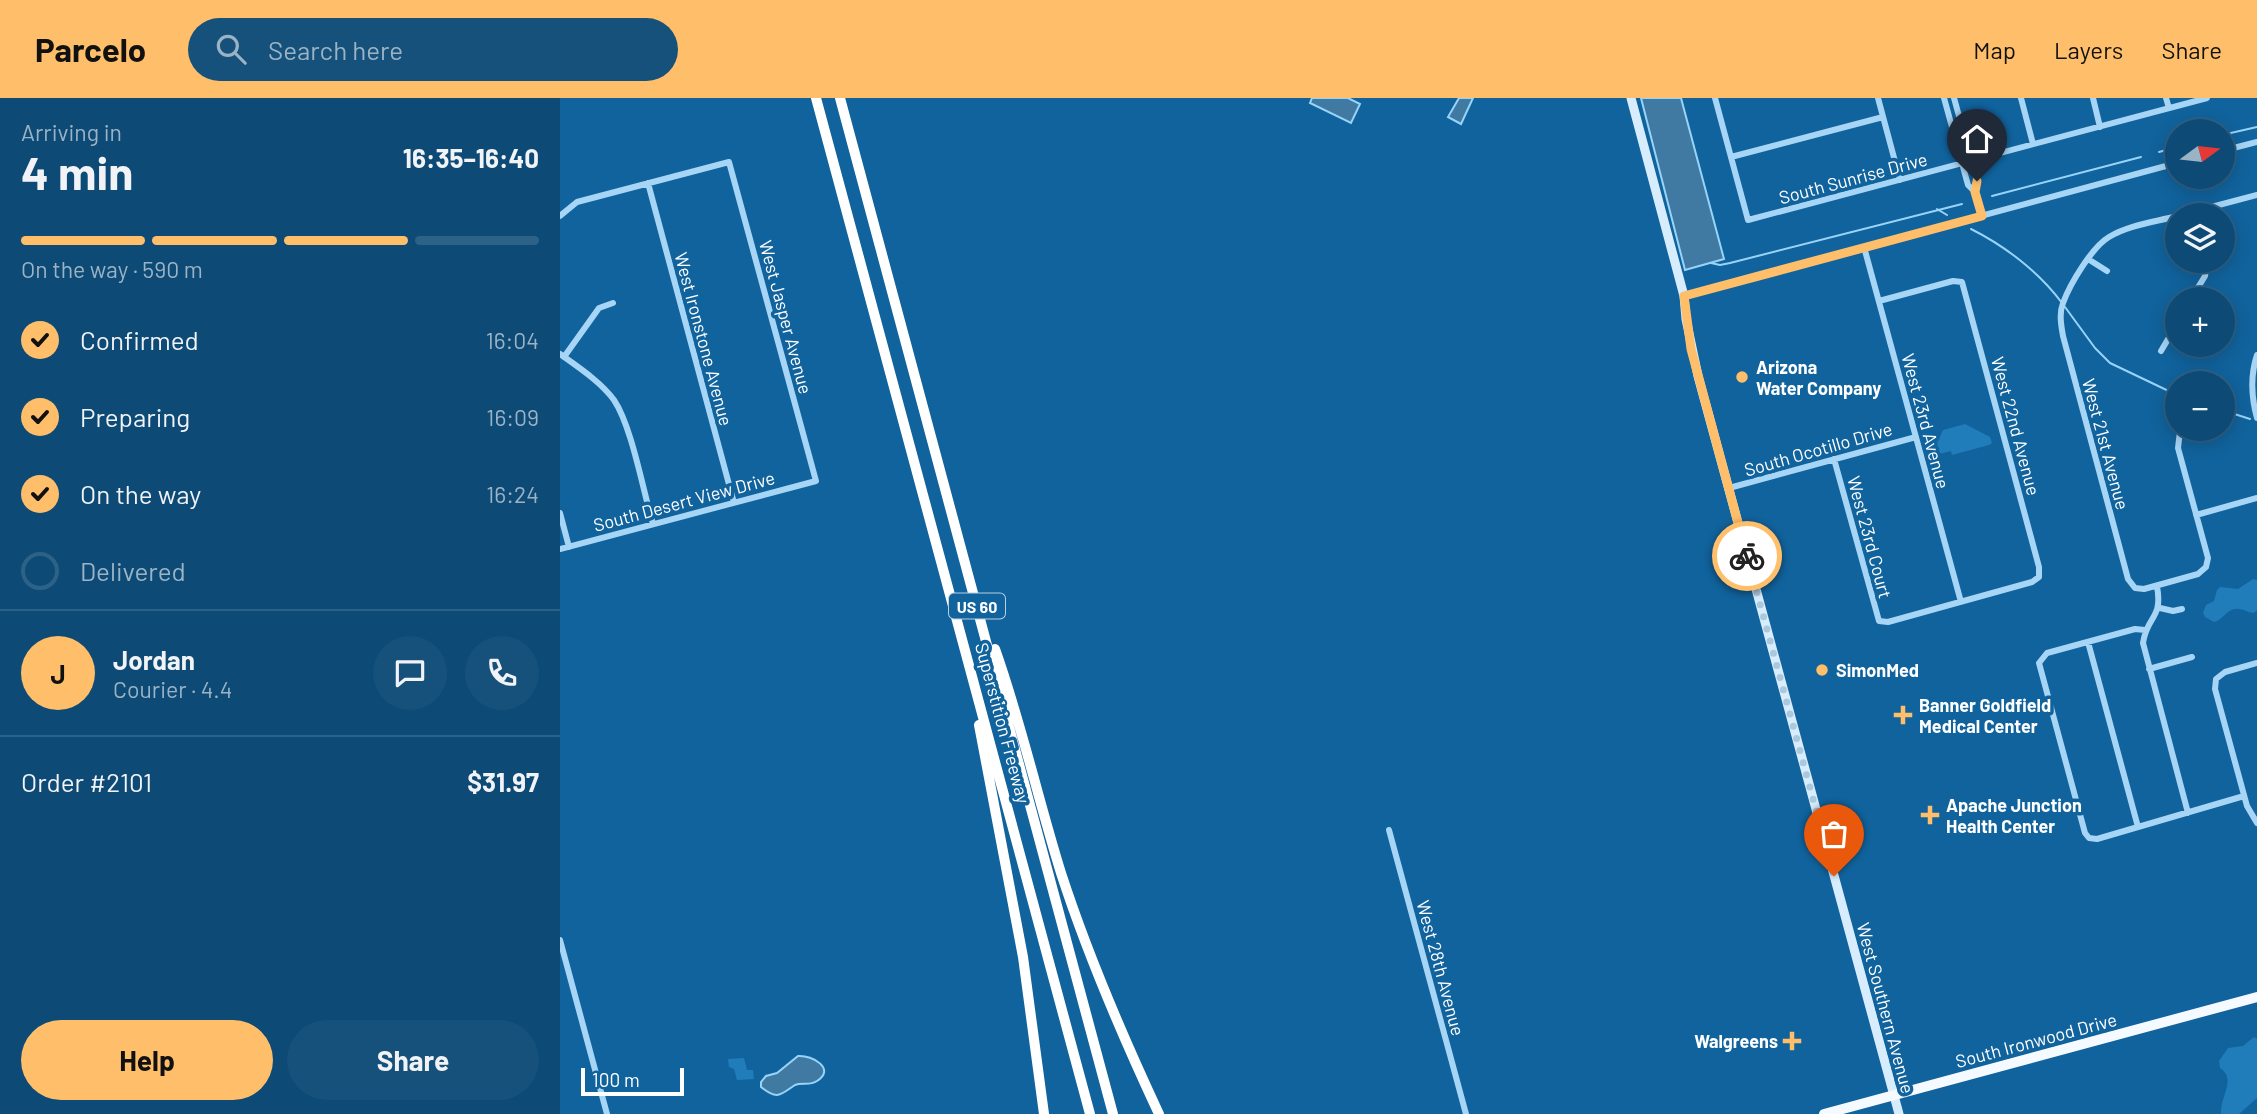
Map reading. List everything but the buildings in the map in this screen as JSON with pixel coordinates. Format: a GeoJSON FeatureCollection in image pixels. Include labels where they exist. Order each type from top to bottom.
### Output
{"type":"FeatureCollection","features":[{"type":"Feature","properties":{"kind":"highway","name":"Superstition Freeway"},"geometry":{"type":"LineString","coordinates":[[816,98],[1090,1114]]}},
{"type":"Feature","properties":{"kind":"highway","name":"Superstition Freeway"},"geometry":{"type":"LineString","coordinates":[[840,98],[1114,1114]]}},
{"type":"Feature","properties":{"kind":"highway"},"geometry":{"type":"LineString","coordinates":[[967,572],[998,657],[1061,872],[1084,940],[1159,1114]]}},
{"type":"Feature","properties":{"kind":"highway"},"geometry":{"type":"LineString","coordinates":[[967,657],[1023,957],[1044,1114]]}},
{"type":"Feature","properties":{"kind":"main road","name":"West Southern Avenue"},"geometry":{"type":"LineString","coordinates":[[1630,98],[1684,296],[1691,349],[1899,1114]]}},
{"type":"Feature","properties":{"kind":"main road","name":"South Ironwood Drive"},"geometry":{"type":"LineString","coordinates":[[1824,1114],[2257,997]]}},
{"type":"Feature","properties":{"kind":"street"},"geometry":{"type":"LineString","coordinates":[[1715,98],[1731,157],[1883,117]]}},
{"type":"Feature","properties":{"kind":"street"},"geometry":{"type":"LineString","coordinates":[[1878,98],[1900,180]]}},
{"type":"Feature","properties":{"kind":"street"},"geometry":{"type":"LineString","coordinates":[[1944,98],[1968,186],[1975,192]]}},
{"type":"Feature","properties":{"kind":"street"},"geometry":{"type":"LineString","coordinates":[[1954,98],[1977,181],[1975,192],[1978,217]]}},
{"type":"Feature","properties":{"kind":"street"},"geometry":{"type":"LineString","coordinates":[[2021,98],[2033,144]]}},
{"type":"Feature","properties":{"kind":"street"},"geometry":{"type":"LineString","coordinates":[[2092,98],[2100,127]]}},
{"type":"Feature","properties":{"kind":"street"},"geometry":{"type":"LineString","coordinates":[[2166,98],[2169,108]]}},
{"type":"Feature","properties":{"kind":"street","name":"South Sunrise Drive"},"geometry":{"type":"LineString","coordinates":[[1731,157],[1748,220],[2207,98]]}},
{"type":"Feature","properties":{"kind":"street"},"geometry":{"type":"LineString","coordinates":[[2235,148],[2257,142]]}},
{"type":"Feature","properties":{"kind":"street","name":"West Jasper Avenue"},"geometry":{"type":"LineString","coordinates":[[648,183],[729,162],[816,481]]}},
{"type":"Feature","properties":{"kind":"street"},"geometry":{"type":"LineString","coordinates":[[1684,296],[2165,166]]}},
{"type":"Feature","properties":{"kind":"street"},"geometry":{"type":"LineString","coordinates":[[560,216],[578,202],[648,183]]}},
{"type":"Feature","properties":{"kind":"street","name":"West Ironstone Avenue"},"geometry":{"type":"LineString","coordinates":[[648,183],[734,503]]}},
{"type":"Feature","properties":{"kind":"street"},"geometry":{"type":"LineString","coordinates":[[2230,203],[2257,195]]}},
{"type":"Feature","properties":{"kind":"street"},"geometry":{"type":"LineString","coordinates":[[2107,271],[2088,259],[2097,247],[2119,231],[2165,220]]}},
{"type":"Feature","properties":{"kind":"street","name":"West 23rd Avenue"},"geometry":{"type":"LineString","coordinates":[[1864,247],[1961,602]]}},
{"type":"Feature","properties":{"kind":"street","name":"West 21st Avenue"},"geometry":{"type":"LineString","coordinates":[[2088,259],[2062,304],[2060,314],[2063,336],[2128,579],[2135,588],[2157,586]]}},
{"type":"Feature","properties":{"kind":"street","name":"West 22nd Avenue"},"geometry":{"type":"LineString","coordinates":[[1878,301],[1953,281],[1962,282],[2039,567],[2039,577],[2032,582],[1961,602]]}},
{"type":"Feature","properties":{"kind":"street"},"geometry":{"type":"LineString","coordinates":[[613,303],[599,308],[562,356],[601,386],[613,399],[623,419],[653,524]]}},
{"type":"Feature","properties":{"kind":"street"},"geometry":{"type":"LineString","coordinates":[[2161,351],[2165,344]]}},
{"type":"Feature","properties":{"kind":"street"},"geometry":{"type":"LineString","coordinates":[[2256,415],[2252,400],[2252,370],[2257,355]]}},
{"type":"Feature","properties":{"kind":"street","name":"South Ocotillo Drive"},"geometry":{"type":"LineString","coordinates":[[1729,488],[1916,436]]}},
{"type":"Feature","properties":{"kind":"street"},"geometry":{"type":"LineString","coordinates":[[2179,441],[2178,448],[2208,558],[2206,567],[2198,574],[2157,586],[2160,608],[2145,630],[2143,643],[2188,813]]}},
{"type":"Feature","properties":{"kind":"street","name":"West 23rd Court"},"geometry":{"type":"LineString","coordinates":[[1835,459],[1879,621],[1888,622],[1961,602]]}},
{"type":"Feature","properties":{"kind":"street","name":"South Desert View Drive"},"geometry":{"type":"LineString","coordinates":[[560,549],[816,481]]}},
{"type":"Feature","properties":{"kind":"street"},"geometry":{"type":"LineString","coordinates":[[2196,515],[2257,498]]}},
{"type":"Feature","properties":{"kind":"street"},"geometry":{"type":"LineString","coordinates":[[560,513],[569,547]]}},
{"type":"Feature","properties":{"kind":"street"},"geometry":{"type":"LineString","coordinates":[[2160,608],[2173,611],[2182,609]]}},
{"type":"Feature","properties":{"kind":"street"},"geometry":{"type":"LineString","coordinates":[[2145,630],[2136,629],[2048,653],[2039,663],[2085,833],[2090,838],[2097,839],[2244,796]]}},
{"type":"Feature","properties":{"kind":"street"},"geometry":{"type":"LineString","coordinates":[[2088,642],[2138,827]]}},
{"type":"Feature","properties":{"kind":"street"},"geometry":{"type":"LineString","coordinates":[[2149,669],[2193,657]]}},
{"type":"Feature","properties":{"kind":"street"},"geometry":{"type":"LineString","coordinates":[[2257,663],[2225,672],[2216,679],[2215,689],[2244,796],[2257,823]]}},
{"type":"Feature","properties":{"kind":"street","name":"West 28th Avenue"},"geometry":{"type":"LineString","coordinates":[[1389,830],[1466,1114]]}},
{"type":"Feature","properties":{"kind":"street"},"geometry":{"type":"LineString","coordinates":[[560,940],[607,1114]]}},
{"type":"Feature","properties":{"kind":"shaded area"},"geometry":{"type":"Polygon","coordinates":[[[1312,98],[1348,98],[1360,104],[1351,123],[1310,103],[1312,98]]]}},
{"type":"Feature","properties":{"kind":"shaded area"},"geometry":{"type":"Polygon","coordinates":[[[1459,98],[1473,98],[1461,124],[1448,117],[1459,98]]]}},
{"type":"Feature","properties":{"kind":"shaded area"},"geometry":{"type":"Polygon","coordinates":[[[1641,98],[1681,98],[1724,259],[1685,270],[1641,98]]]}},
{"type":"Feature","properties":{"kind":"shaded area"},"geometry":{"type":"Polygon","coordinates":[[[1965,424],[1990,437],[1992,443],[1952,455],[1951,451],[1939,454],[1937,449],[1933,450],[1931,445],[1938,441],[1943,430],[1965,424]]]}},
{"type":"Feature","properties":{"kind":"shaded area"},"geometry":{"type":"Polygon","coordinates":[[[2253,579],[2257,580],[2257,610],[2254,613],[2235,609],[2214,622],[2205,617],[2203,613],[2206,605],[2214,601],[2220,587],[2238,589],[2253,579]]]}},
{"type":"Feature","properties":{"kind":"shaded area"},"geometry":{"type":"Polygon","coordinates":[[[2254,1037],[2257,1039],[2257,1098],[2239,1114],[2221,1114],[2228,1083],[2219,1061],[2228,1048],[2243,1046],[2254,1037]]]}},
{"type":"Feature","properties":{"kind":"shaded area"},"geometry":{"type":"Polygon","coordinates":[[[798,1056],[816,1060],[823,1068],[822,1076],[814,1082],[795,1085],[779,1095],[761,1087],[766,1076],[777,1073],[798,1056]]]}},
{"type":"Feature","properties":{"kind":"shaded area"},"geometry":{"type":"Polygon","coordinates":[[[744,1058],[747,1070],[753,1070],[754,1079],[737,1080],[734,1069],[729,1067],[728,1059],[744,1058]]]}},
{"type":"Feature","properties":{"kind":"waterway"},"geometry":{"type":"LineString","coordinates":[[2235,132],[2257,127]]}},
{"type":"Feature","properties":{"kind":"waterway"},"geometry":{"type":"LineString","coordinates":[[2159,152],[2165,150]]}},
{"type":"Feature","properties":{"kind":"waterway"},"geometry":{"type":"LineString","coordinates":[[1992,196],[2141,157]]}},
{"type":"Feature","properties":{"kind":"waterway"},"geometry":{"type":"LineString","coordinates":[[1711,263],[1730,263],[1962,204]]}},
{"type":"Feature","properties":{"kind":"waterway"},"geometry":{"type":"LineString","coordinates":[[1937,209],[1947,215]]}},
{"type":"Feature","properties":{"kind":"waterway"},"geometry":{"type":"LineString","coordinates":[[1971,229],[2021,261],[2062,303]]}},
{"type":"Feature","properties":{"kind":"waterway"},"geometry":{"type":"LineString","coordinates":[[2065,307],[2095,348],[2110,363],[2165,389]]}},
{"type":"Feature","properties":{"kind":"waterway"},"geometry":{"type":"LineString","coordinates":[[2235,414],[2250,419]]}},
{"type":"Feature","properties":{"kind":"way so far"},"geometry":{"type":"LineString","coordinates":[[1747,556],[1834,876]]}},
{"type":"Feature","properties":{"kind":"place","name":"Arizona Water Company"},"geometry":{"type":"Point","coordinates":[1742,377]}},
{"type":"Feature","properties":{"kind":"place","name":"SimonMed"},"geometry":{"type":"Point","coordinates":[1822,670]}},
{"type":"Feature","properties":{"kind":"place","name":"Banner Goldfield Medical Center"},"geometry":{"type":"Point","coordinates":[1903,715]}},
{"type":"Feature","properties":{"kind":"place","name":"Apache Junction Health Center"},"geometry":{"type":"Point","coordinates":[1930,815]}},
{"type":"Feature","properties":{"kind":"place","name":"Walgreens"},"geometry":{"type":"Point","coordinates":[1792,1041]}},
{"type":"Feature","properties":{"kind":"route"},"geometry":{"type":"LineString","coordinates":[[1747,556],[1691,349],[1684,296],[1982,216],[1975,192],[1977,181]]}}]}
